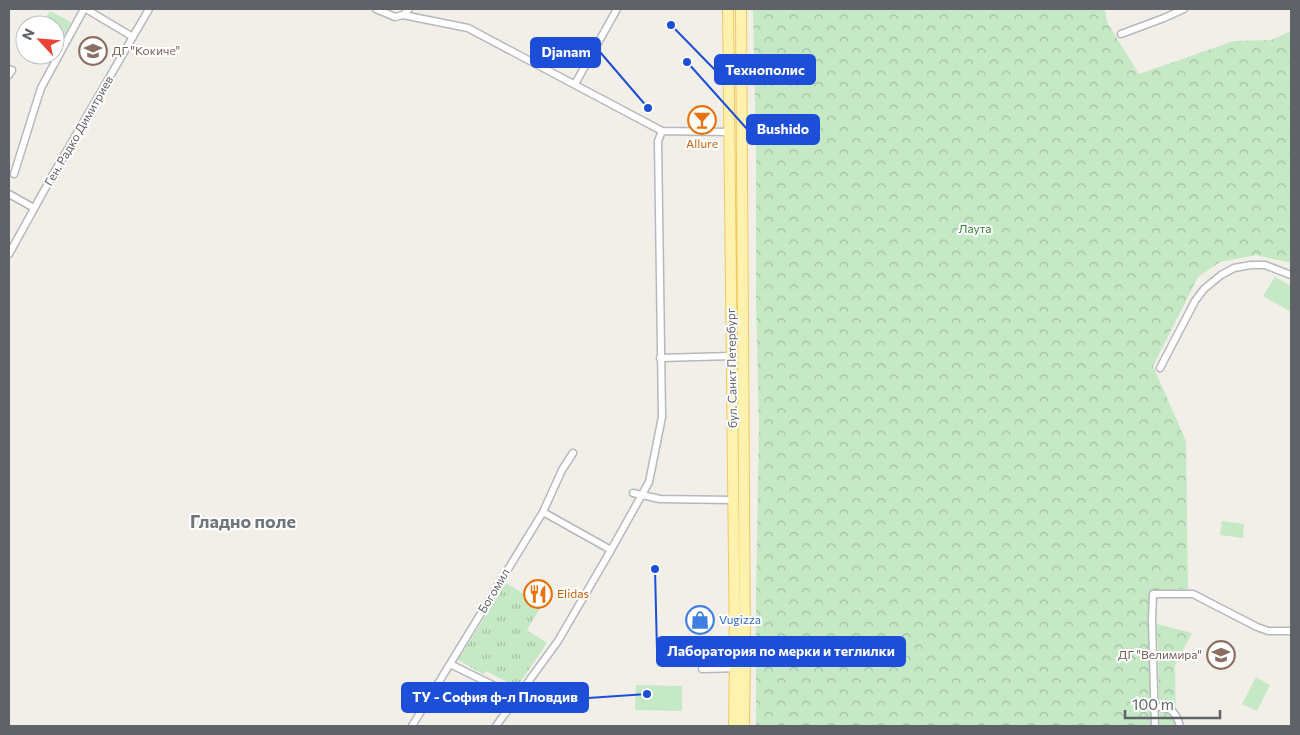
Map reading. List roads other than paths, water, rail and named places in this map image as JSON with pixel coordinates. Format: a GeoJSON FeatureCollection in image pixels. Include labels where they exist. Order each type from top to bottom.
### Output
{"type":"FeatureCollection","features":[{"type":"Feature","properties":{"kind":"main road","name":"бул. Санкт Петербург"},"geometry":{"type":"LineString","coordinates":[[728,9],[733,500],[744,726]]}},
{"type":"Feature","properties":{"kind":"main road","name":"бул. Санкт Петербург"},"geometry":{"type":"LineString","coordinates":[[734,726],[740,668],[741,9]]}},
{"type":"Feature","properties":{"kind":"street"},"geometry":{"type":"LineString","coordinates":[[14,174],[41,88],[85,9],[133,37]]}},
{"type":"Feature","properties":{"kind":"street","name":"Ген. Радко Димитриев"},"geometry":{"type":"LineString","coordinates":[[9,254],[149,9]]}},
{"type":"Feature","properties":{"kind":"street"},"geometry":{"type":"LineString","coordinates":[[376,9],[395,17],[403,16],[468,28],[662,131],[729,132]]}},
{"type":"Feature","properties":{"kind":"street"},"geometry":{"type":"LineString","coordinates":[[403,16],[408,9]]}},
{"type":"Feature","properties":{"kind":"street"},"geometry":{"type":"LineString","coordinates":[[575,84],[617,9]]}},
{"type":"Feature","properties":{"kind":"street"},"geometry":{"type":"LineString","coordinates":[[1122,34],[1184,9]]}},
{"type":"Feature","properties":{"kind":"street"},"geometry":{"type":"LineString","coordinates":[[9,68],[12,70],[9,75]]}},
{"type":"Feature","properties":{"kind":"street"},"geometry":{"type":"LineString","coordinates":[[496,726],[558,641],[648,482],[662,417],[658,141],[662,131]]}},
{"type":"Feature","properties":{"kind":"street"},"geometry":{"type":"LineString","coordinates":[[9,194],[34,208]]}},
{"type":"Feature","properties":{"kind":"street"},"geometry":{"type":"LineString","coordinates":[[1160,368],[1195,301],[1204,289],[1221,275],[1234,268],[1251,264],[1265,265],[1291,274]]}},
{"type":"Feature","properties":{"kind":"street"},"geometry":{"type":"LineString","coordinates":[[660,358],[732,356]]}},
{"type":"Feature","properties":{"kind":"street","name":"Богомил"},"geometry":{"type":"LineString","coordinates":[[412,726],[543,512],[562,470],[573,453]]}},
{"type":"Feature","properties":{"kind":"street"},"geometry":{"type":"LineString","coordinates":[[633,493],[660,500],[733,500]]}},
{"type":"Feature","properties":{"kind":"street"},"geometry":{"type":"LineString","coordinates":[[543,512],[611,550]]}},
{"type":"Feature","properties":{"kind":"street"},"geometry":{"type":"LineString","coordinates":[[1155,726],[1153,594],[1194,594],[1257,627],[1268,631],[1291,631]]}},
{"type":"Feature","properties":{"kind":"street"},"geometry":{"type":"LineString","coordinates":[[450,664],[517,697]]}},
{"type":"Feature","properties":{"kind":"street"},"geometry":{"type":"LineString","coordinates":[[702,669],[740,668]]}},
{"type":"Feature","properties":{"kind":"street"},"geometry":{"type":"LineString","coordinates":[[1155,706],[1168,708],[1173,711],[1177,715],[1180,726]]}},
{"type":"Feature","properties":{"kind":"place","name":"Технополис"},"geometry":{"type":"Point","coordinates":[671,25]}},
{"type":"Feature","properties":{"kind":"place","name":"ДГ \"Кокиче\""},"geometry":{"type":"Point","coordinates":[93,51]}},
{"type":"Feature","properties":{"kind":"place","name":"Bushido"},"geometry":{"type":"Point","coordinates":[687,62]}},
{"type":"Feature","properties":{"kind":"place","name":"Djanam"},"geometry":{"type":"Point","coordinates":[648,108]}},
{"type":"Feature","properties":{"kind":"place","name":"Allure"},"geometry":{"type":"Point","coordinates":[702,120]}},
{"type":"Feature","properties":{"kind":"place","name":"Лаборатория по мерки и теглилки"},"geometry":{"type":"Point","coordinates":[655,569]}},
{"type":"Feature","properties":{"kind":"place","name":"Elidas"},"geometry":{"type":"Point","coordinates":[538,594]}},
{"type":"Feature","properties":{"kind":"place","name":"Vugizza"},"geometry":{"type":"Point","coordinates":[700,620]}},
{"type":"Feature","properties":{"kind":"place","name":"ДГ \"Велимира\""},"geometry":{"type":"Point","coordinates":[1221,655]}},
{"type":"Feature","properties":{"kind":"place","name":"ТУ - София ф-л Пловдив"},"geometry":{"type":"Point","coordinates":[647,694]}},
{"type":"Feature","properties":{"kind":"district","name":"Гладно поле"},"geometry":{"type":"Point","coordinates":[243,522]}},
{"type":"Feature","properties":{"kind":"park label","name":"Лаута"},"geometry":{"type":"Point","coordinates":[975,229]}}]}
